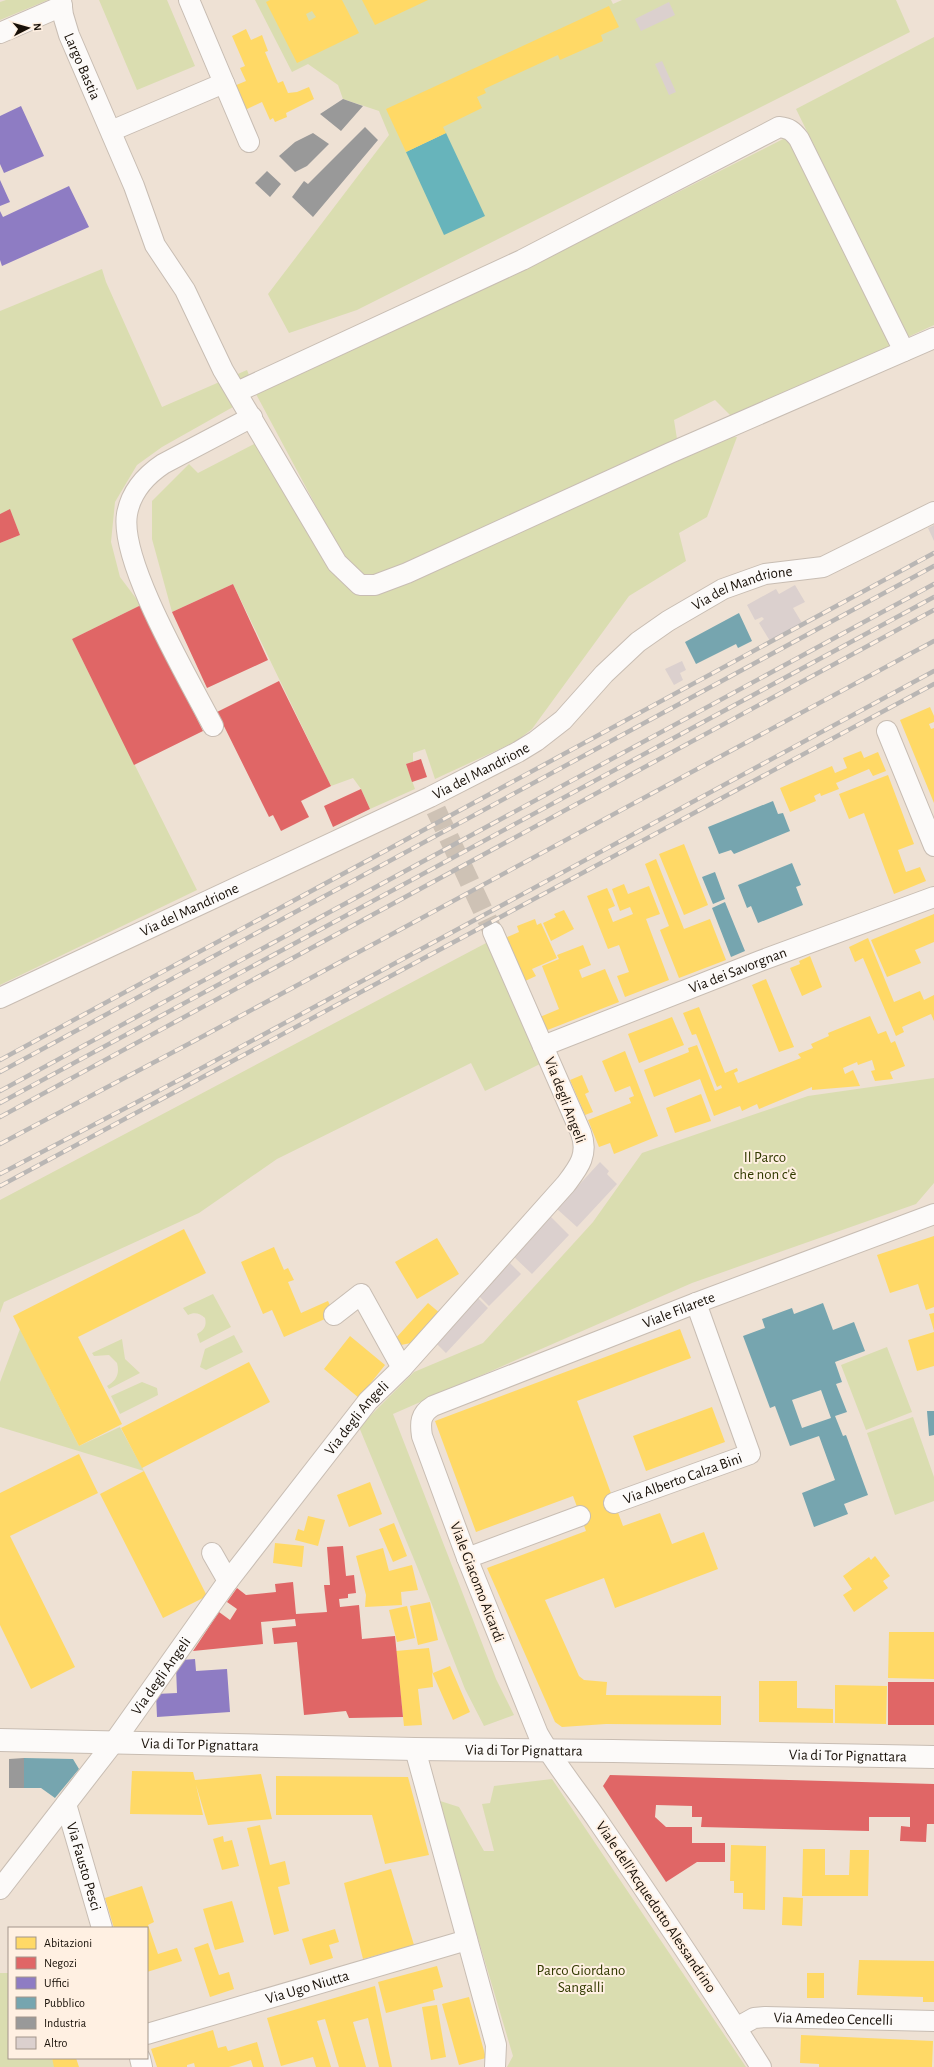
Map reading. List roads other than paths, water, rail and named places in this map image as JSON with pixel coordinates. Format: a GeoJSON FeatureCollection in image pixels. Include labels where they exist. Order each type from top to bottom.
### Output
{"type":"FeatureCollection","features":[{"type":"Feature","properties":{"kind":"main road","name":"Via di Tor Pignattara"},"geometry":{"type":"LineString","coordinates":[[1,1737],[114,1742],[415,1749],[934,1757]]}},
{"type":"Feature","properties":{"kind":"street"},"geometry":{"type":"LineString","coordinates":[[189,0],[249,142]]}},
{"type":"Feature","properties":{"kind":"street"},"geometry":{"type":"LineString","coordinates":[[0,33],[62,3]]}},
{"type":"Feature","properties":{"kind":"street","name":"Largo Bastia"},"geometry":{"type":"LineString","coordinates":[[62,3],[69,35],[111,131],[155,245],[184,290],[218,362],[252,417],[337,563],[360,585],[367,586],[384,582],[407,573],[670,453],[934,338]]}},
{"type":"Feature","properties":{"kind":"street"},"geometry":{"type":"LineString","coordinates":[[111,131],[224,83]]}},
{"type":"Feature","properties":{"kind":"street"},"geometry":{"type":"LineString","coordinates":[[237,392],[548,248],[779,127],[787,128],[794,132],[799,139],[904,351]]}},
{"type":"Feature","properties":{"kind":"street"},"geometry":{"type":"LineString","coordinates":[[213,726],[148,598],[128,542],[127,515],[136,491],[153,471],[163,464],[252,417]]}},
{"type":"Feature","properties":{"kind":"street","name":"Via del Mandrione"},"geometry":{"type":"LineString","coordinates":[[0,998],[433,803],[536,741],[563,720],[604,674],[638,642],[668,621],[723,589],[765,574],[823,567],[934,512]]}},
{"type":"Feature","properties":{"kind":"street"},"geometry":{"type":"LineString","coordinates":[[887,731],[934,846]]}},
{"type":"Feature","properties":{"kind":"street","name":"Via dei Savorgnan"},"geometry":{"type":"LineString","coordinates":[[543,1046],[760,961],[934,897]]}},
{"type":"Feature","properties":{"kind":"street","name":"Via degli Angeli"},"geometry":{"type":"LineString","coordinates":[[0,1889],[114,1742],[228,1581],[368,1401],[402,1368],[493,1264],[566,1184],[581,1163],[584,1151],[582,1138],[493,932]]}},
{"type":"Feature","properties":{"kind":"street","name":"Viale Filarete"},"geometry":{"type":"LineString","coordinates":[[425,1411],[433,1406],[696,1303],[934,1214]]}},
{"type":"Feature","properties":{"kind":"street"},"geometry":{"type":"LineString","coordinates":[[334,1315],[361,1294],[402,1368]]}},
{"type":"Feature","properties":{"kind":"street","name":"Via Alberto Calza Bini"},"geometry":{"type":"LineString","coordinates":[[614,1503],[750,1454],[696,1303]]}},
{"type":"Feature","properties":{"kind":"street","name":"Viale Giacomo Aicardi"},"geometry":{"type":"LineString","coordinates":[[425,1411],[422,1418],[422,1436],[467,1558],[532,1721],[547,1751]]}},
{"type":"Feature","properties":{"kind":"street"},"geometry":{"type":"LineString","coordinates":[[467,1558],[580,1516]]}},
{"type":"Feature","properties":{"kind":"street"},"geometry":{"type":"LineString","coordinates":[[212,1553],[228,1581]]}},
{"type":"Feature","properties":{"kind":"street"},"geometry":{"type":"LineString","coordinates":[[415,1749],[496,2045],[495,2067]]}},
{"type":"Feature","properties":{"kind":"street","name":"Viale dell'Acquedotto Alessandrino"},"geometry":{"type":"LineString","coordinates":[[547,1751],[588,1806],[682,1944],[761,2067]]}},
{"type":"Feature","properties":{"kind":"street","name":"Via Fausto Pesci"},"geometry":{"type":"LineString","coordinates":[[66,1804],[102,1927]]}},
{"type":"Feature","properties":{"kind":"street","name":"Via Ugo Niutta"},"geometry":{"type":"LineString","coordinates":[[148,2034],[467,1940]]}},
{"type":"Feature","properties":{"kind":"street","name":"Via Amedeo Cencelli"},"geometry":{"type":"LineString","coordinates":[[736,2028],[754,2018],[765,2017],[934,2021]]}},
{"type":"Feature","properties":{"kind":"water"},"geometry":{"type":"Polygon","coordinates":[[[446,133],[485,216],[444,235],[406,152],[446,133]]]}},
{"type":"Feature","properties":{"kind":"tunnel"},"geometry":{"type":"LineString","coordinates":[[436,810],[493,932]]}},
{"type":"Feature","properties":{"kind":"railway"},"geometry":{"type":"LineString","coordinates":[[0,1060],[934,553]]}},
{"type":"Feature","properties":{"kind":"railway"},"geometry":{"type":"LineString","coordinates":[[0,1072],[934,566]]}},
{"type":"Feature","properties":{"kind":"railway"},"geometry":{"type":"LineString","coordinates":[[0,1091],[934,584]]}},
{"type":"Feature","properties":{"kind":"railway"},"geometry":{"type":"LineString","coordinates":[[0,1103],[934,597]]}},
{"type":"Feature","properties":{"kind":"railway"},"geometry":{"type":"LineString","coordinates":[[0,1117],[934,610]]}},
{"type":"Feature","properties":{"kind":"railway"},"geometry":{"type":"LineString","coordinates":[[0,1144],[196,1040],[934,641]]}},
{"type":"Feature","properties":{"kind":"railway"},"geometry":{"type":"LineString","coordinates":[[0,1174],[198,1070],[934,671]]}},
{"type":"Feature","properties":{"kind":"railway"},"geometry":{"type":"LineString","coordinates":[[0,1186],[934,684]]}},
{"type":"Feature","properties":{"kind":"park label","name":"Il Parco che non c'è"},"geometry":{"type":"Point","coordinates":[765,1166]}},
{"type":"Feature","properties":{"kind":"park label","name":"Parco Giordano Sangalli"},"geometry":{"type":"Point","coordinates":[581,1978]}}]}
